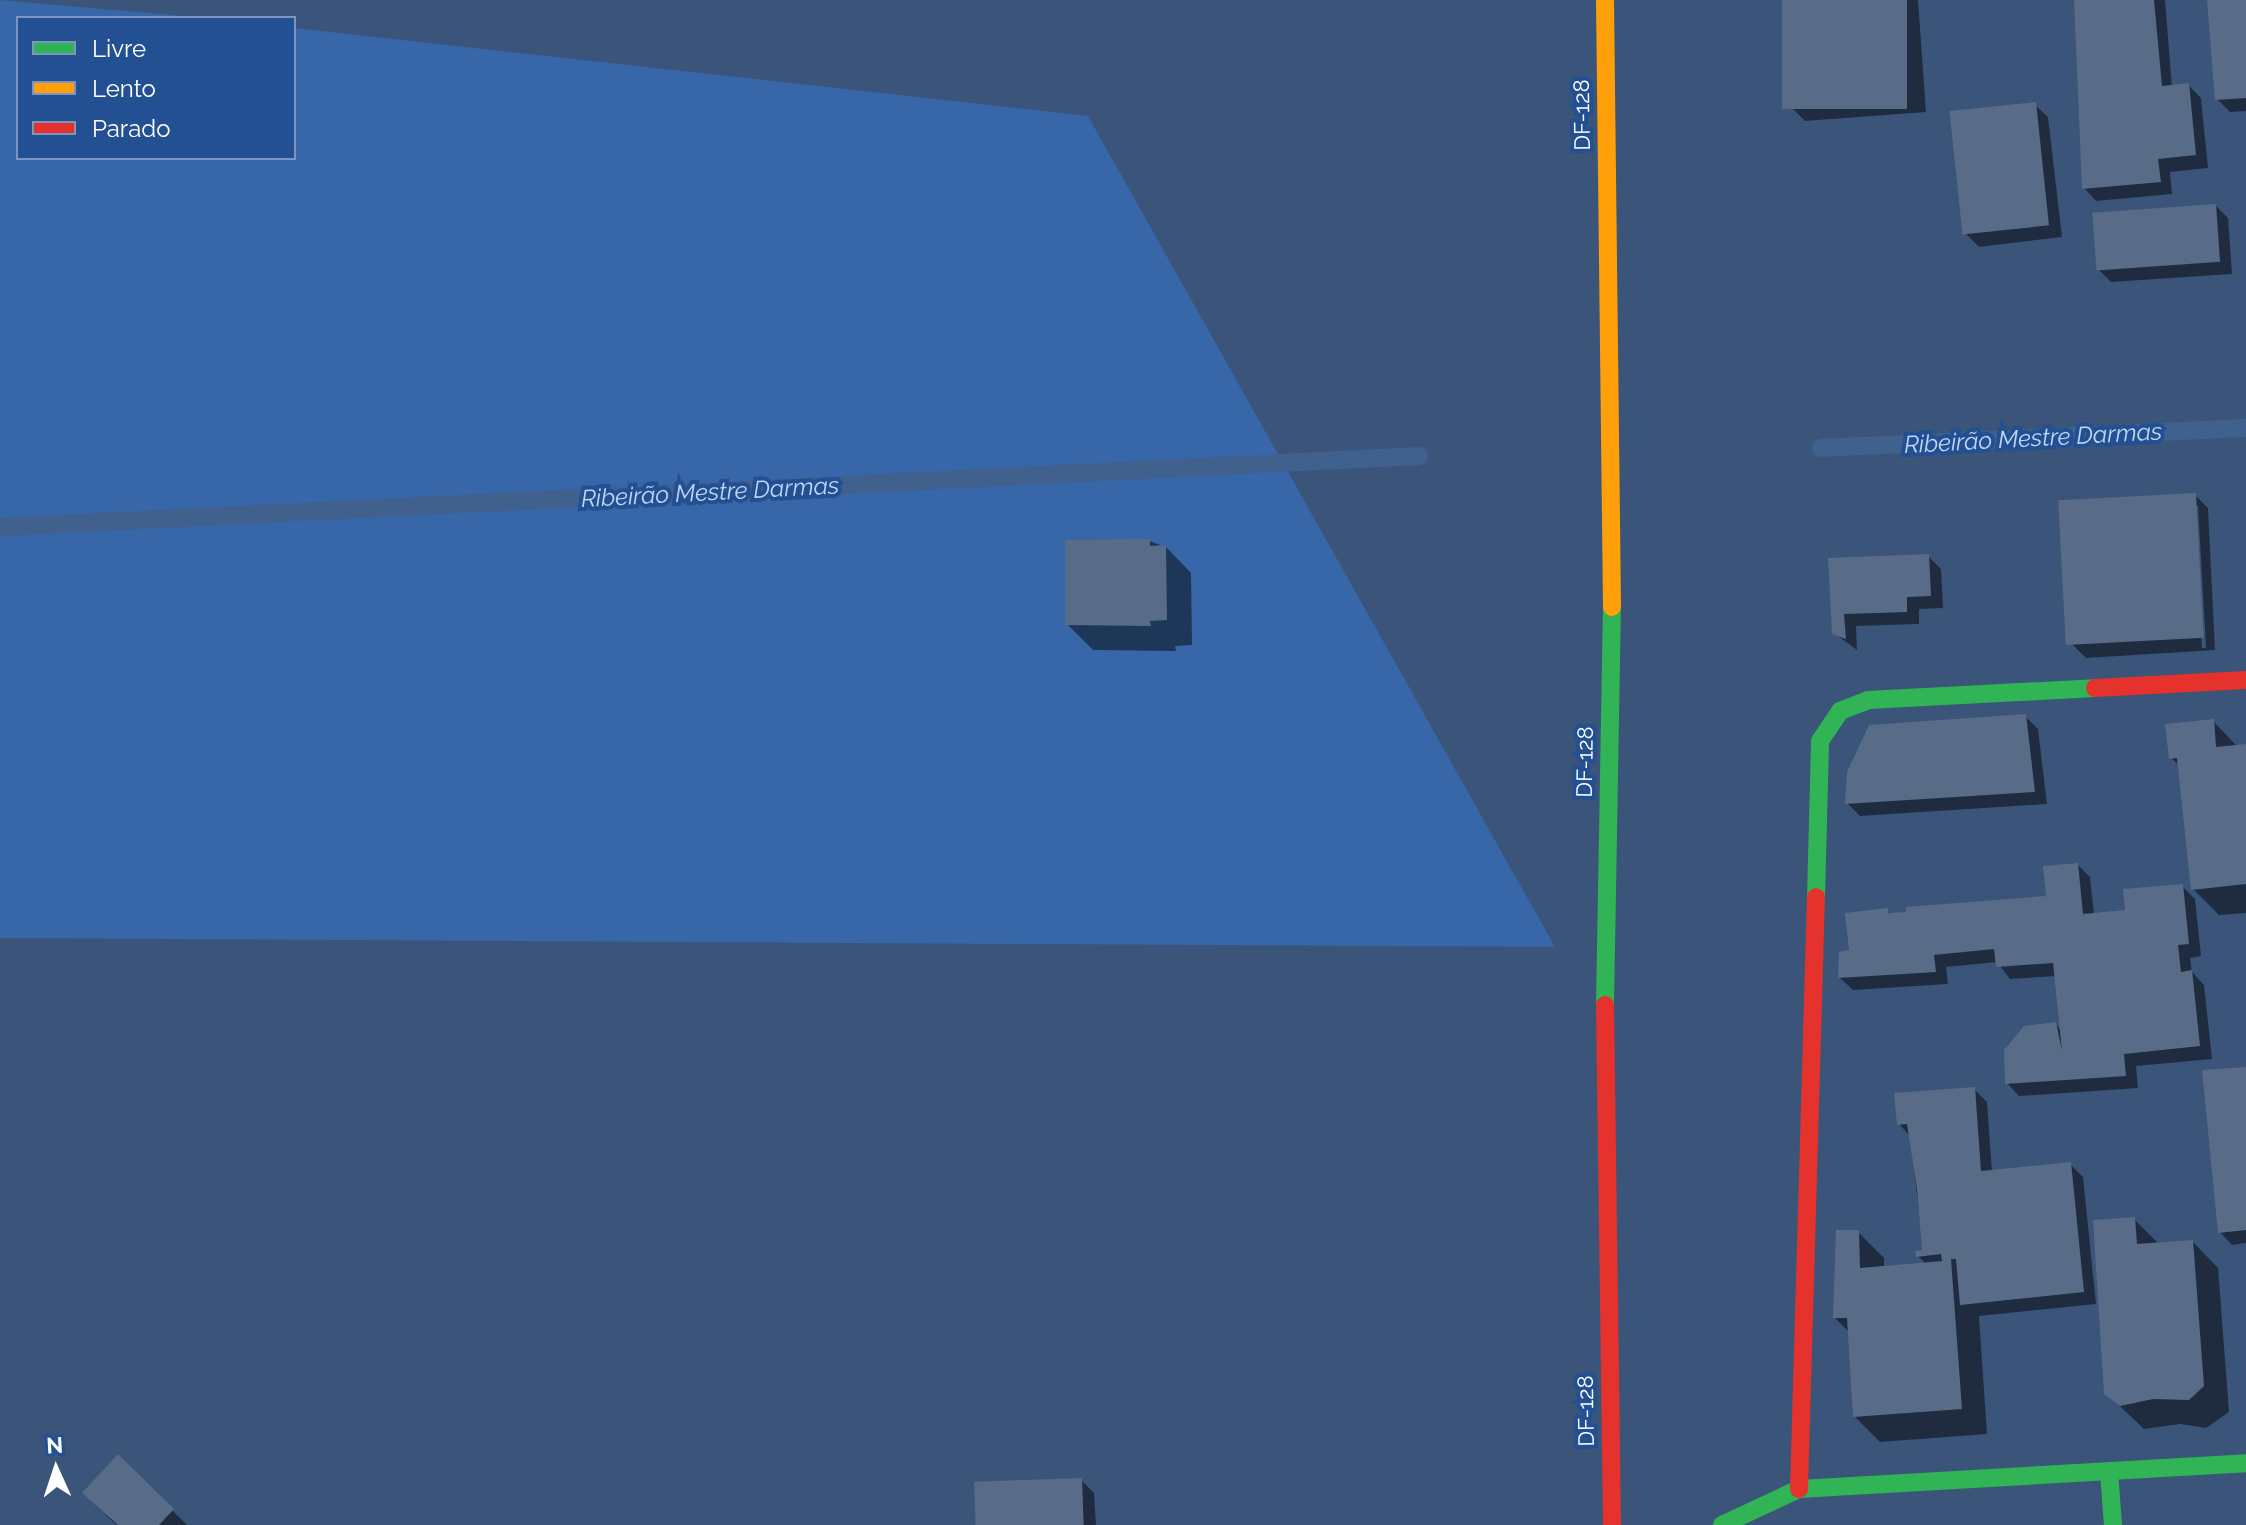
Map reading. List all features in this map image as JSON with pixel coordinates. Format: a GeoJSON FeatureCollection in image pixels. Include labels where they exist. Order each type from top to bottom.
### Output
{"type":"FeatureCollection","features":[{"type":"Feature","properties":{"kind":"street","name":"DF-128"},"geometry":{"type":"LineString","coordinates":[[1605,0],[1612,636],[1604,967],[1612,1525]]}},
{"type":"Feature","properties":{"kind":"street"},"geometry":{"type":"LineString","coordinates":[[1799,1489],[1820,741],[1840,711],[1868,700],[2246,680]]}},
{"type":"Feature","properties":{"kind":"street"},"geometry":{"type":"LineString","coordinates":[[1722,1525],[1799,1489],[2246,1463]]}},
{"type":"Feature","properties":{"kind":"street"},"geometry":{"type":"LineString","coordinates":[[2109,1471],[2113,1525]]}},
{"type":"Feature","properties":{"kind":"shaded area"},"geometry":{"type":"Polygon","coordinates":[[[0,0],[183,16],[16,16],[16,160],[296,160],[296,28],[1088,116],[1555,947],[0,938],[0,0]]]}},
{"type":"Feature","properties":{"kind":"building"},"geometry":{"type":"Polygon","coordinates":[[[1782,0],[1907,0],[1907,109],[1782,109],[1782,0]]]}},
{"type":"Feature","properties":{"kind":"building"},"geometry":{"type":"Polygon","coordinates":[[[2074,0],[2154,0],[2162,86],[2189,83],[2196,155],[2158,159],[2161,182],[2082,189],[2074,0]]]}},
{"type":"Feature","properties":{"kind":"building"},"geometry":{"type":"Polygon","coordinates":[[[2207,0],[2246,0],[2246,98],[2215,100],[2207,0]]]}},
{"type":"Feature","properties":{"kind":"building"},"geometry":{"type":"Polygon","coordinates":[[[2036,102],[2049,225],[1962,234],[1949,111],[2036,102]]]}},
{"type":"Feature","properties":{"kind":"building"},"geometry":{"type":"Polygon","coordinates":[[[2216,204],[2220,262],[2096,271],[2092,213],[2216,204]]]}},
{"type":"Feature","properties":{"kind":"building"},"geometry":{"type":"Polygon","coordinates":[[[2196,493],[2204,638],[2066,645],[2058,500],[2196,493]]]}},
{"type":"Feature","properties":{"kind":"building"},"geometry":{"type":"Polygon","coordinates":[[[1150,539],[1150,546],[1166,545],[1167,620],[1150,621],[1151,626],[1065,625],[1065,540],[1150,539]]]}},
{"type":"Feature","properties":{"kind":"building"},"geometry":{"type":"Polygon","coordinates":[[[1929,554],[1931,596],[1907,597],[1907,612],[1844,614],[1846,639],[1832,634],[1828,558],[1929,554]]]}},
{"type":"Feature","properties":{"kind":"building"},"geometry":{"type":"Polygon","coordinates":[[[2026,714],[2035,792],[1845,804],[1847,772],[1869,725],[2026,714]]]}},
{"type":"Feature","properties":{"kind":"building"},"geometry":{"type":"Polygon","coordinates":[[[2214,719],[2216,747],[2246,744],[2246,884],[2191,890],[2177,758],[2169,759],[2165,724],[2214,719]]]}},
{"type":"Feature","properties":{"kind":"building"},"geometry":{"type":"Polygon","coordinates":[[[2078,863],[2083,914],[2125,910],[2123,889],[2183,884],[2189,944],[2178,945],[2181,972],[2192,970],[2200,1046],[2124,1054],[2126,1076],[2005,1084],[2004,1050],[2024,1026],[2056,1022],[2062,1051],[2053,963],[1996,967],[1994,949],[1934,955],[1936,972],[1838,978],[1839,952],[1849,950],[1845,913],[1888,908],[1889,913],[1906,912],[1906,907],[2046,896],[2043,866],[2078,863]]]}},
{"type":"Feature","properties":{"kind":"building"},"geometry":{"type":"Polygon","coordinates":[[[2246,1067],[2246,1230],[2218,1233],[2202,1070],[2246,1067]]]}},
{"type":"Feature","properties":{"kind":"building"},"geometry":{"type":"Polygon","coordinates":[[[1975,1087],[1981,1171],[2071,1162],[2084,1292],[1960,1305],[1956,1259],[1951,1259],[1962,1409],[1853,1417],[1847,1318],[1833,1318],[1836,1230],[1859,1230],[1860,1268],[1942,1261],[1941,1254],[1916,1257],[1915,1251],[1922,1250],[1917,1189],[1907,1124],[1897,1125],[1894,1093],[1975,1087]]]}},
{"type":"Feature","properties":{"kind":"building"},"geometry":{"type":"Polygon","coordinates":[[[2135,1217],[2137,1244],[2193,1240],[2204,1386],[2189,1400],[2153,1399],[2120,1406],[2104,1394],[2093,1220],[2135,1217]]]}},
{"type":"Feature","properties":{"kind":"building"},"geometry":{"type":"Polygon","coordinates":[[[118,1454],[174,1509],[159,1525],[118,1525],[82,1493],[118,1454]]]}},
{"type":"Feature","properties":{"kind":"building"},"geometry":{"type":"Polygon","coordinates":[[[1082,1478],[1084,1525],[976,1525],[974,1482],[1082,1478]]]}},
{"type":"Feature","properties":{"kind":"waterway","name":"Ribeirão Mestre Darmas"},"geometry":{"type":"LineString","coordinates":[[1821,448],[2246,428]]}},
{"type":"Feature","properties":{"kind":"waterway","name":"Ribeirão Mestre Darmas"},"geometry":{"type":"LineString","coordinates":[[0,527],[1419,456]]}},
{"type":"Feature","properties":{"kind":"traffic: fast"},"geometry":{"type":"LineString","coordinates":[[1605,1005],[1612,607]]}},
{"type":"Feature","properties":{"kind":"traffic: fast"},"geometry":{"type":"LineString","coordinates":[[1816,897],[1820,741],[1840,711],[1868,700],[2095,688]]}},
{"type":"Feature","properties":{"kind":"traffic: fast"},"geometry":{"type":"LineString","coordinates":[[1722,1525],[1799,1489],[2246,1463]]}},
{"type":"Feature","properties":{"kind":"traffic: fast"},"geometry":{"type":"LineString","coordinates":[[2109,1471],[2113,1525]]}},
{"type":"Feature","properties":{"kind":"traffic: slow"},"geometry":{"type":"LineString","coordinates":[[1605,0],[1612,607]]}},
{"type":"Feature","properties":{"kind":"traffic: jam"},"geometry":{"type":"LineString","coordinates":[[2095,688],[2246,680]]}},
{"type":"Feature","properties":{"kind":"traffic: jam"},"geometry":{"type":"LineString","coordinates":[[1799,1489],[1816,897]]}},
{"type":"Feature","properties":{"kind":"traffic: jam"},"geometry":{"type":"LineString","coordinates":[[1605,1005],[1612,1525]]}}]}
